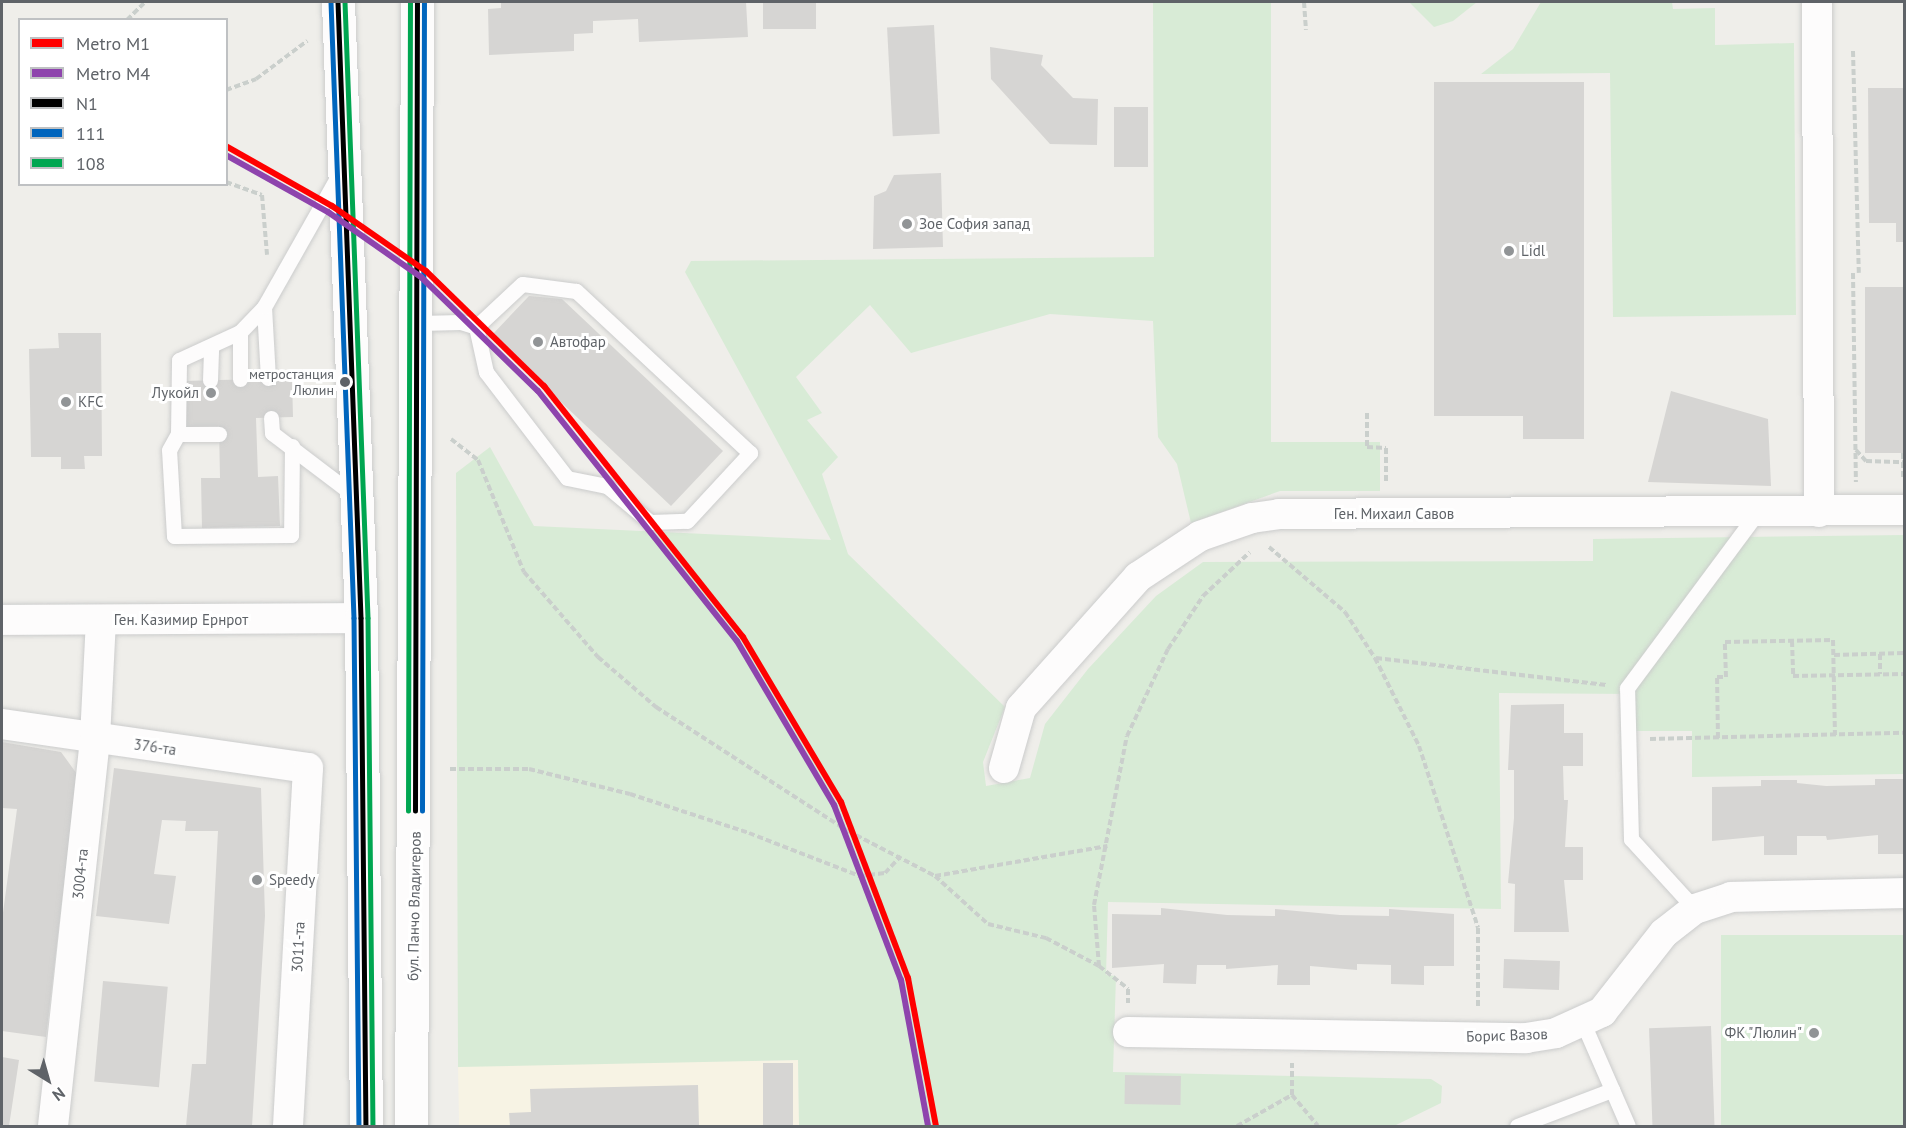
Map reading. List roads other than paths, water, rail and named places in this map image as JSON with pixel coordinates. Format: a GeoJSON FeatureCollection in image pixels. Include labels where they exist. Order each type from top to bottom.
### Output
{"type":"FeatureCollection","features":[{"type":"Feature","properties":{"kind":"main road"},"geometry":{"type":"LineString","coordinates":[[338,2],[361,618],[366,1126]]}},
{"type":"Feature","properties":{"kind":"main road","name":"бул. Панчо Владигеров"},"geometry":{"type":"LineString","coordinates":[[411,1126],[419,323],[417,2]]}},
{"type":"Feature","properties":{"kind":"street"},"geometry":{"type":"LineString","coordinates":[[1817,2],[1819,512]]}},
{"type":"Feature","properties":{"kind":"street","name":"Ген. Михаил Савов"},"geometry":{"type":"LineString","coordinates":[[1004,768],[1021,708],[1138,577],[1200,536],[1256,527],[1387,513],[1757,513],[1905,510]]}},
{"type":"Feature","properties":{"kind":"street","name":"Ген. Казимир Ернрот"},"geometry":{"type":"LineString","coordinates":[[2,620],[361,618]]}},
{"type":"Feature","properties":{"kind":"street","name":"3004-та"},"geometry":{"type":"LineString","coordinates":[[52,1126],[95,738],[102,620]]}},
{"type":"Feature","properties":{"kind":"street","name":"376-та"},"geometry":{"type":"LineString","coordinates":[[2,724],[308,768]]}},
{"type":"Feature","properties":{"kind":"street","name":"3011-та"},"geometry":{"type":"LineString","coordinates":[[288,1126],[308,768]]}},
{"type":"Feature","properties":{"kind":"street","name":"Борис Вазов"},"geometry":{"type":"LineString","coordinates":[[1128,1032],[1526,1038],[1583,1023],[1615,997],[1664,933],[1695,909],[1731,897],[1905,892]]}},
{"type":"Feature","properties":{"kind":"lane"},"geometry":{"type":"LineString","coordinates":[[292,446],[291,535],[174,536],[169,450],[178,434],[179,360],[211,348],[240,332],[264,307],[344,166]]}},
{"type":"Feature","properties":{"kind":"lane"},"geometry":{"type":"LineString","coordinates":[[522,284],[576,291],[750,453],[687,521],[650,522],[607,486],[567,478],[486,372],[476,327],[522,284]]}},
{"type":"Feature","properties":{"kind":"lane"},"geometry":{"type":"LineString","coordinates":[[264,307],[268,378]]}},
{"type":"Feature","properties":{"kind":"lane"},"geometry":{"type":"LineString","coordinates":[[419,323],[461,322],[476,327]]}},
{"type":"Feature","properties":{"kind":"lane"},"geometry":{"type":"LineString","coordinates":[[240,332],[240,379]]}},
{"type":"Feature","properties":{"kind":"lane"},"geometry":{"type":"LineString","coordinates":[[210,380],[211,348]]}},
{"type":"Feature","properties":{"kind":"lane"},"geometry":{"type":"LineString","coordinates":[[266,428],[357,498]]}},
{"type":"Feature","properties":{"kind":"lane"},"geometry":{"type":"LineString","coordinates":[[178,434],[213,431]]}},
{"type":"Feature","properties":{"kind":"lane"},"geometry":{"type":"LineString","coordinates":[[1695,909],[1631,839],[1627,688],[1757,513]]}},
{"type":"Feature","properties":{"kind":"lane"},"geometry":{"type":"LineString","coordinates":[[1583,1023],[1628,1126]]}},
{"type":"Feature","properties":{"kind":"lane"},"geometry":{"type":"LineString","coordinates":[[1517,1126],[1612,1090]]}},
{"type":"Feature","properties":{"kind":"metro line","name":"M1"},"geometry":{"type":"LineString","coordinates":[[228,147],[332,206],[426,271],[544,386],[743,637],[841,802],[908,978],[936,1126]]}},
{"type":"Feature","properties":{"kind":"metro line","name":"M4"},"geometry":{"type":"LineString","coordinates":[[228,156],[328,212],[421,277],[538,391],[737,641],[834,805],[901,980],[928,1126]]}},
{"type":"Feature","properties":{"kind":"place","name":"Зое София запад"},"geometry":{"type":"Point","coordinates":[907,224]}},
{"type":"Feature","properties":{"kind":"place","name":"Lidl"},"geometry":{"type":"Point","coordinates":[1509,251]}},
{"type":"Feature","properties":{"kind":"place","name":"Автофар"},"geometry":{"type":"Point","coordinates":[538,342]}},
{"type":"Feature","properties":{"kind":"place","name":"метростанция Люлин"},"geometry":{"type":"Point","coordinates":[345,382]}},
{"type":"Feature","properties":{"kind":"place","name":"Лукойл"},"geometry":{"type":"Point","coordinates":[211,393]}},
{"type":"Feature","properties":{"kind":"place","name":"KFC"},"geometry":{"type":"Point","coordinates":[66,402]}},
{"type":"Feature","properties":{"kind":"place","name":"Speedy"},"geometry":{"type":"Point","coordinates":[257,880]}},
{"type":"Feature","properties":{"kind":"place","name":"ФК \"Люлин\""},"geometry":{"type":"Point","coordinates":[1814,1033]}}]}
